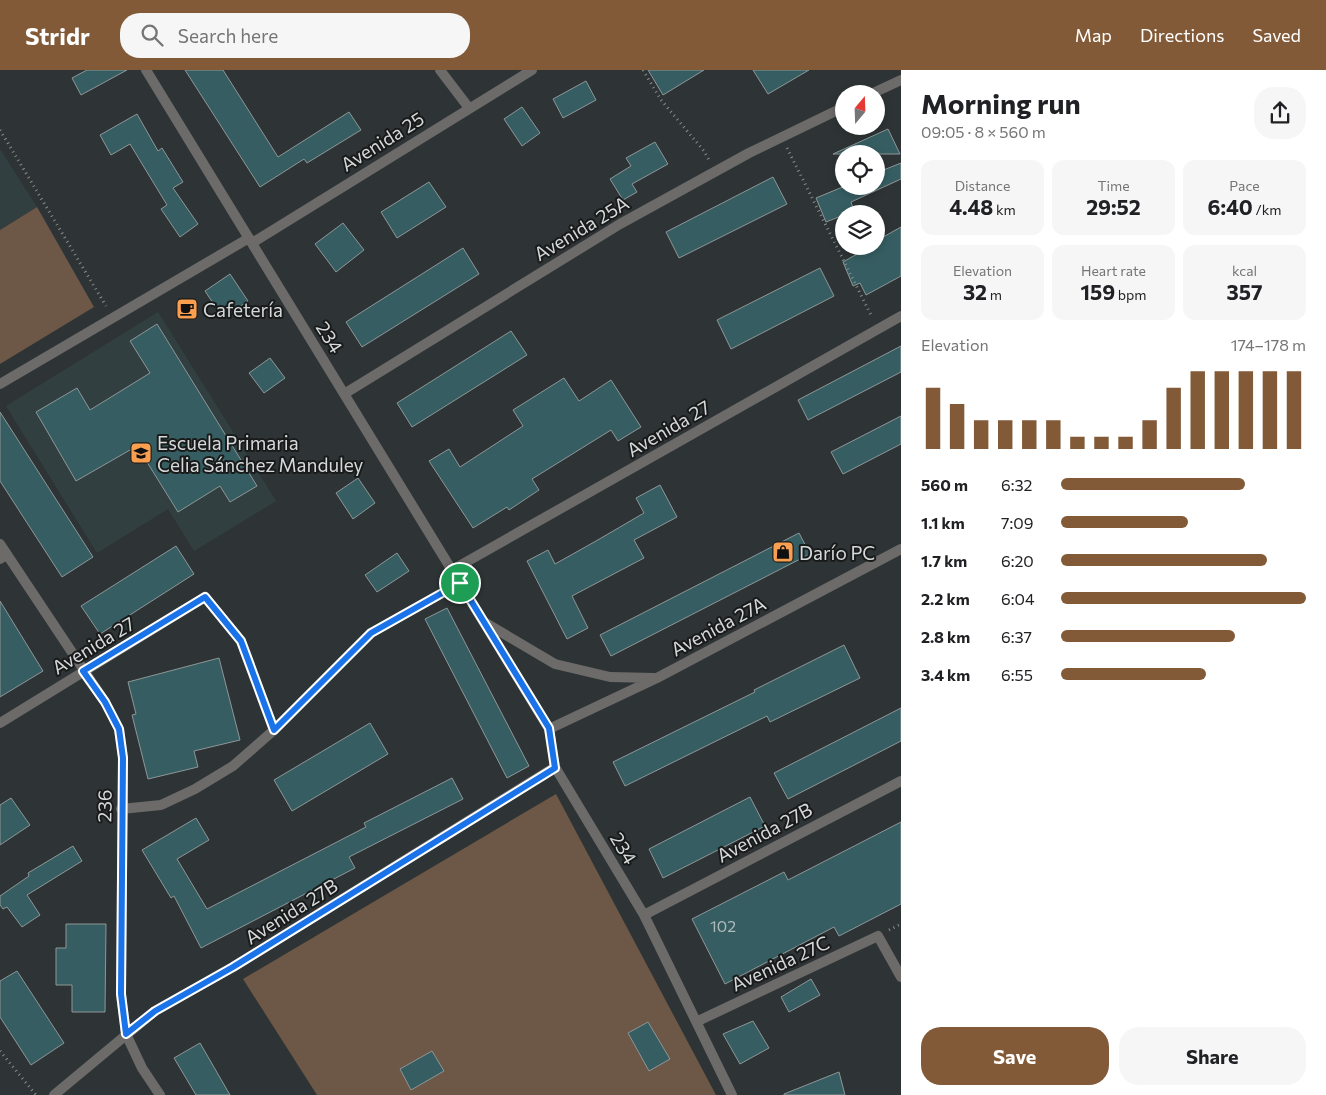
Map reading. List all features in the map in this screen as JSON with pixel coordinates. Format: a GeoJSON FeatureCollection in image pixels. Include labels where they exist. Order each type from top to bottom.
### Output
{"type":"FeatureCollection","features":[{"type":"Feature","properties":{"kind":"street","name":"234"},"geometry":{"type":"LineString","coordinates":[[146,70],[549,728],[555,768],[644,915],[698,1021],[732,1095]]}},
{"type":"Feature","properties":{"kind":"street"},"geometry":{"type":"LineString","coordinates":[[440,70],[469,108]]}},
{"type":"Feature","properties":{"kind":"street","name":"Avenida 25"},"geometry":{"type":"LineString","coordinates":[[0,384],[250,241],[532,70]]}},
{"type":"Feature","properties":{"kind":"street"},"geometry":{"type":"LineString","coordinates":[[885,87],[901,80]]}},
{"type":"Feature","properties":{"kind":"street","name":"Avenida 25A"},"geometry":{"type":"LineString","coordinates":[[344,394],[620,224],[782,136],[835,111]]}},
{"type":"Feature","properties":{"kind":"street","name":"Avenida 27"},"geometry":{"type":"LineString","coordinates":[[452,570],[901,316]]}},
{"type":"Feature","properties":{"kind":"street","name":"236"},"geometry":{"type":"LineString","coordinates":[[0,544],[3,557],[105,702],[119,729],[123,758],[121,809],[121,994],[126,1034],[142,1068],[160,1095]]}},
{"type":"Feature","properties":{"kind":"street","name":"Avenida 27A"},"geometry":{"type":"LineString","coordinates":[[549,728],[657,678],[901,549]]}},
{"type":"Feature","properties":{"kind":"street"},"geometry":{"type":"LineString","coordinates":[[121,809],[161,804],[195,789],[233,766],[274,730],[371,633],[460,583]]}},
{"type":"Feature","properties":{"kind":"street","name":"Avenida 27"},"geometry":{"type":"LineString","coordinates":[[0,723],[205,597],[241,641],[274,730]]}},
{"type":"Feature","properties":{"kind":"street","name":"234"},"geometry":{"type":"LineString","coordinates":[[483,621],[555,664],[610,677],[657,678]]}},
{"type":"Feature","properties":{"kind":"street","name":"Avenida 27B"},"geometry":{"type":"LineString","coordinates":[[54,1095],[155,1011],[233,967],[555,768]]}},
{"type":"Feature","properties":{"kind":"street","name":"Avenida 27B"},"geometry":{"type":"LineString","coordinates":[[644,915],[901,780]]}},
{"type":"Feature","properties":{"kind":"street","name":"Avenida 27C"},"geometry":{"type":"LineString","coordinates":[[698,1021],[878,936],[901,977]]}},
{"type":"Feature","properties":{"kind":"path"},"geometry":{"type":"LineString","coordinates":[[643,70],[661,100],[704,151],[714,172]]}},
{"type":"Feature","properties":{"kind":"path"},"geometry":{"type":"LineString","coordinates":[[0,130],[114,319]]}},
{"type":"Feature","properties":{"kind":"path"},"geometry":{"type":"LineString","coordinates":[[782,136],[877,330]]}},
{"type":"Feature","properties":{"kind":"path"},"geometry":{"type":"LineString","coordinates":[[0,1051],[36,1095]]}},
{"type":"Feature","properties":{"kind":"shaded area"},"geometry":{"type":"Polygon","coordinates":[[[0,149],[37,207],[0,230],[0,149]]]}},
{"type":"Feature","properties":{"kind":"shaded area"},"geometry":{"type":"Polygon","coordinates":[[[37,207],[94,307],[0,364],[0,230],[37,207]]]}},
{"type":"Feature","properties":{"kind":"shaded area","name":"Escuela Primaria Celia Sánchez Manduley"},"geometry":{"type":"Polygon","coordinates":[[[158,312],[276,501],[194,551],[168,509],[97,553],[6,406],[158,312]]]}},
{"type":"Feature","properties":{"kind":"shaded area"},"geometry":{"type":"Polygon","coordinates":[[[556,794],[716,1095],[317,1095],[243,979],[556,794]]]}},
{"type":"Feature","properties":{"kind":"building"},"geometry":{"type":"Polygon","coordinates":[[[87,70],[127,70],[81,95],[72,78],[87,70]]]}},
{"type":"Feature","properties":{"kind":"building"},"geometry":{"type":"Polygon","coordinates":[[[185,70],[223,70],[278,157],[349,112],[361,130],[307,163],[304,159],[260,187],[185,70]]]}},
{"type":"Feature","properties":{"kind":"building"},"geometry":{"type":"Polygon","coordinates":[[[648,70],[704,70],[663,95],[648,70]]]}},
{"type":"Feature","properties":{"kind":"building"},"geometry":{"type":"Polygon","coordinates":[[[753,70],[809,70],[768,94],[753,70]]]}},
{"type":"Feature","properties":{"kind":"building"},"geometry":{"type":"Polygon","coordinates":[[[586,81],[596,100],[563,118],[553,99],[586,81]]]}},
{"type":"Feature","properties":{"kind":"building"},"geometry":{"type":"Polygon","coordinates":[[[522,107],[540,133],[522,146],[504,119],[522,107]]]}},
{"type":"Feature","properties":{"kind":"building"},"geometry":{"type":"Polygon","coordinates":[[[137,114],[158,151],[162,148],[183,182],[173,188],[198,224],[180,237],[161,209],[167,205],[130,144],[111,155],[100,135],[137,114]]]}},
{"type":"Feature","properties":{"kind":"building"},"geometry":{"type":"Polygon","coordinates":[[[888,129],[900,154],[885,154],[885,145],[853,145],[875,135],[885,135],[885,130],[888,129]]]}},
{"type":"Feature","properties":{"kind":"building"},"geometry":{"type":"Polygon","coordinates":[[[655,142],[668,164],[632,184],[637,192],[623,200],[610,179],[631,166],[626,158],[655,142]]]}},
{"type":"Feature","properties":{"kind":"building"},"geometry":{"type":"Polygon","coordinates":[[[901,163],[901,179],[885,186],[885,169],[901,163]]]}},
{"type":"Feature","properties":{"kind":"building"},"geometry":{"type":"Polygon","coordinates":[[[773,177],[787,204],[679,258],[666,232],[773,177]]]}},
{"type":"Feature","properties":{"kind":"building"},"geometry":{"type":"Polygon","coordinates":[[[429,182],[446,207],[397,238],[381,212],[429,182]]]}},
{"type":"Feature","properties":{"kind":"building"},"geometry":{"type":"Polygon","coordinates":[[[835,190],[835,195],[866,195],[851,202],[852,205],[835,205],[835,218],[826,222],[816,198],[835,190]]]}},
{"type":"Feature","properties":{"kind":"building"},"geometry":{"type":"Polygon","coordinates":[[[343,223],[364,250],[336,272],[315,244],[343,223]]]}},
{"type":"Feature","properties":{"kind":"building"},"geometry":{"type":"Polygon","coordinates":[[[901,227],[901,276],[866,295],[860,283],[853,286],[843,262],[855,255],[885,255],[885,236],[901,227]]]}},
{"type":"Feature","properties":{"kind":"building"},"geometry":{"type":"Polygon","coordinates":[[[463,248],[479,274],[362,347],[346,322],[463,248]]]}},
{"type":"Feature","properties":{"kind":"building"},"geometry":{"type":"Polygon","coordinates":[[[820,268],[834,296],[731,349],[717,320],[820,268]]]}},
{"type":"Feature","properties":{"kind":"building"},"geometry":{"type":"Polygon","coordinates":[[[230,274],[248,301],[223,318],[205,291],[230,274]]]}},
{"type":"Feature","properties":{"kind":"building"},"geometry":{"type":"Polygon","coordinates":[[[157,324],[257,486],[230,502],[220,486],[178,512],[137,446],[76,481],[36,412],[77,388],[90,410],[150,373],[130,341],[157,324]]]}},
{"type":"Feature","properties":{"kind":"building"},"geometry":{"type":"Polygon","coordinates":[[[511,331],[527,355],[412,427],[397,403],[511,331]]]}},
{"type":"Feature","properties":{"kind":"building"},"geometry":{"type":"Polygon","coordinates":[[[901,346],[901,372],[808,420],[798,400],[901,346]]]}},
{"type":"Feature","properties":{"kind":"building"},"geometry":{"type":"Polygon","coordinates":[[[270,358],[285,378],[264,393],[249,373],[270,358]]]}},
{"type":"Feature","properties":{"kind":"building"},"geometry":{"type":"Polygon","coordinates":[[[564,378],[579,401],[611,380],[641,427],[618,441],[611,430],[532,479],[539,490],[509,510],[507,507],[473,528],[429,461],[449,449],[460,467],[523,426],[513,410],[564,378]]]}},
{"type":"Feature","properties":{"kind":"building"},"geometry":{"type":"Polygon","coordinates":[[[0,412],[93,557],[62,577],[0,481],[0,412]]]}},
{"type":"Feature","properties":{"kind":"building"},"geometry":{"type":"Polygon","coordinates":[[[901,416],[901,444],[843,474],[831,452],[901,416]]]}},
{"type":"Feature","properties":{"kind":"building"},"geometry":{"type":"Polygon","coordinates":[[[358,478],[375,503],[353,519],[336,493],[358,478]]]}},
{"type":"Feature","properties":{"kind":"building"},"geometry":{"type":"Polygon","coordinates":[[[660,485],[677,517],[634,540],[644,558],[572,596],[588,628],[567,639],[527,561],[548,550],[555,564],[596,541],[644,513],[636,498],[660,485]]]}},
{"type":"Feature","properties":{"kind":"building"},"geometry":{"type":"Polygon","coordinates":[[[799,533],[810,554],[611,656],[600,635],[799,533]]]}},
{"type":"Feature","properties":{"kind":"building"},"geometry":{"type":"Polygon","coordinates":[[[176,546],[194,574],[100,634],[81,606],[176,546]]]}},
{"type":"Feature","properties":{"kind":"building"},"geometry":{"type":"Polygon","coordinates":[[[397,553],[409,571],[377,592],[365,575],[397,553]]]}},
{"type":"Feature","properties":{"kind":"building"},"geometry":{"type":"Polygon","coordinates":[[[0,601],[43,671],[0,697],[0,601]]]}},
{"type":"Feature","properties":{"kind":"building"},"geometry":{"type":"Polygon","coordinates":[[[447,608],[529,766],[507,778],[425,619],[447,608]]]}},
{"type":"Feature","properties":{"kind":"building"},"geometry":{"type":"Polygon","coordinates":[[[844,645],[860,678],[770,722],[767,716],[625,786],[613,762],[755,692],[754,690],[844,645]]]}},
{"type":"Feature","properties":{"kind":"building"},"geometry":{"type":"Polygon","coordinates":[[[219,658],[240,740],[194,751],[198,767],[148,779],[132,715],[136,714],[128,682],[219,658]]]}},
{"type":"Feature","properties":{"kind":"building"},"geometry":{"type":"Polygon","coordinates":[[[901,708],[901,741],[788,799],[774,773],[901,708]]]}},
{"type":"Feature","properties":{"kind":"building"},"geometry":{"type":"Polygon","coordinates":[[[370,723],[388,754],[292,811],[274,780],[370,723]]]}},
{"type":"Feature","properties":{"kind":"building"},"geometry":{"type":"Polygon","coordinates":[[[452,778],[463,799],[349,857],[355,868],[201,948],[174,896],[171,898],[142,850],[196,818],[209,840],[177,859],[207,909],[366,827],[364,823],[452,778]]]}},
{"type":"Feature","properties":{"kind":"building"},"geometry":{"type":"Polygon","coordinates":[[[750,797],[765,826],[663,878],[649,849],[750,797]]]}},
{"type":"Feature","properties":{"kind":"building"},"geometry":{"type":"Polygon","coordinates":[[[11,798],[30,825],[0,845],[0,805],[11,798]]]}},
{"type":"Feature","properties":{"kind":"building"},"geometry":{"type":"Polygon","coordinates":[[[901,822],[901,904],[839,936],[834,927],[725,984],[692,919],[784,872],[788,880],[901,822]]]}},
{"type":"Feature","properties":{"kind":"building"},"geometry":{"type":"Polygon","coordinates":[[[73,846],[82,861],[27,895],[40,915],[22,927],[7,907],[3,909],[0,905],[0,896],[29,876],[28,873],[73,846]]]}},
{"type":"Feature","properties":{"kind":"building"},"geometry":{"type":"Polygon","coordinates":[[[66,924],[106,924],[105,1012],[72,1012],[72,985],[56,985],[56,948],[66,948],[66,924]]]}},
{"type":"Feature","properties":{"kind":"building"},"geometry":{"type":"Polygon","coordinates":[[[17,971],[64,1043],[31,1065],[0,1017],[0,981],[17,971]]]}},
{"type":"Feature","properties":{"kind":"building"},"geometry":{"type":"Polygon","coordinates":[[[811,979],[820,995],[789,1012],[781,997],[811,979]]]}},
{"type":"Feature","properties":{"kind":"building"},"geometry":{"type":"Polygon","coordinates":[[[753,1021],[769,1048],[740,1064],[723,1034],[753,1021]]]}},
{"type":"Feature","properties":{"kind":"building"},"geometry":{"type":"Polygon","coordinates":[[[648,1022],[670,1059],[649,1071],[628,1033],[648,1022]]]}},
{"type":"Feature","properties":{"kind":"building"},"geometry":{"type":"Polygon","coordinates":[[[200,1043],[230,1095],[196,1095],[174,1058],[200,1043]]]}},
{"type":"Feature","properties":{"kind":"building"},"geometry":{"type":"Polygon","coordinates":[[[432,1051],[444,1071],[411,1090],[400,1069],[432,1051]]]}},
{"type":"Feature","properties":{"kind":"building"},"geometry":{"type":"Polygon","coordinates":[[[839,1072],[845,1095],[784,1095],[784,1094],[839,1072]]]}},
{"type":"Feature","properties":{"kind":"place","name":"Cafetería"},"geometry":{"type":"Point","coordinates":[187,309]}},
{"type":"Feature","properties":{"kind":"place","name":"Escuela Primaria Celia Sánchez Manduley"},"geometry":{"type":"Point","coordinates":[141,453]}},
{"type":"Feature","properties":{"kind":"place","name":"Darío PC"},"geometry":{"type":"Point","coordinates":[783,552]}},
{"type":"Feature","properties":{"kind":"route"},"geometry":{"type":"LineString","coordinates":[[460,583],[549,728],[555,768],[233,967],[155,1011],[126,1034],[121,994],[121,809],[123,758],[119,729],[105,702],[83,671],[205,597],[241,641],[274,730],[371,633],[460,583]]}}]}
